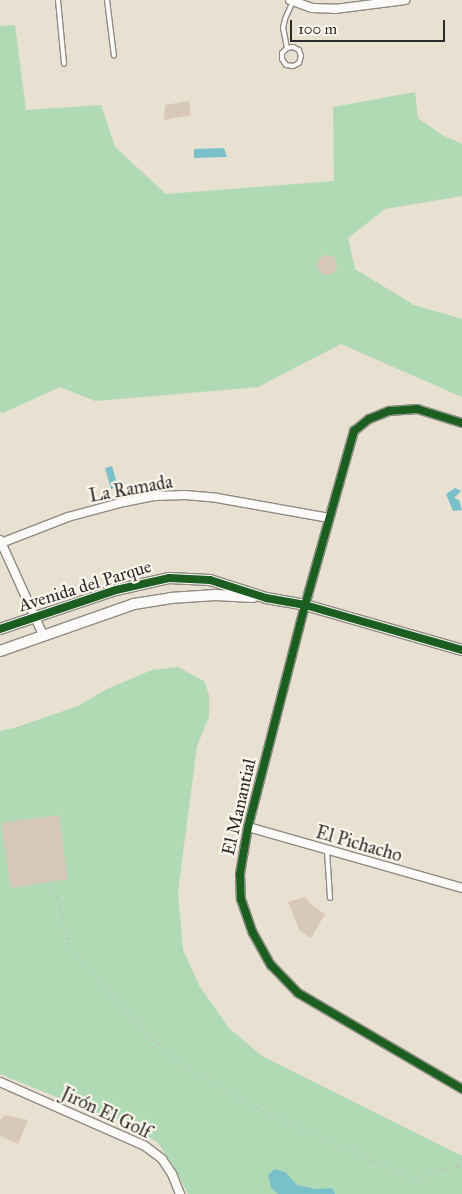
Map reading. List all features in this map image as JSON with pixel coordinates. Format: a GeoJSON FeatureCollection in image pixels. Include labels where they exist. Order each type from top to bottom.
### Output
{"type":"FeatureCollection","features":[{"type":"Feature","properties":{"kind":"street"},"geometry":{"type":"LineString","coordinates":[[333,0],[335,9]]}},
{"type":"Feature","properties":{"kind":"street"},"geometry":{"type":"LineString","coordinates":[[292,1],[312,8],[335,9],[405,0]]}},
{"type":"Feature","properties":{"kind":"street","name":"El Manantial"},"geometry":{"type":"LineString","coordinates":[[462,423],[417,409],[389,411],[368,419],[354,431],[305,605],[248,827],[240,874],[242,899],[253,933],[271,965],[298,993],[462,1088]]}},
{"type":"Feature","properties":{"kind":"street","name":"La Ramada"},"geometry":{"type":"LineString","coordinates":[[1,541],[68,517],[155,496],[185,495],[217,498],[329,518]]}},
{"type":"Feature","properties":{"kind":"street"},"geometry":{"type":"LineString","coordinates":[[1,541],[43,635]]}},
{"type":"Feature","properties":{"kind":"street","name":"Avenida del Parque"},"geometry":{"type":"LineString","coordinates":[[0,629],[116,590],[169,578],[210,580],[266,598],[305,605],[462,650]]}},
{"type":"Feature","properties":{"kind":"street","name":"Avenida del Parque"},"geometry":{"type":"LineString","coordinates":[[0,651],[143,603],[216,596],[266,598]]}},
{"type":"Feature","properties":{"kind":"street","name":"El Pichacho"},"geometry":{"type":"LineString","coordinates":[[248,827],[462,888]]}},
{"type":"Feature","properties":{"kind":"street","name":"Jirón El Golf"},"geometry":{"type":"LineString","coordinates":[[0,1082],[145,1146],[167,1167],[180,1194]]}},
{"type":"Feature","properties":{"kind":"lane"},"geometry":{"type":"LineString","coordinates":[[58,0],[64,64]]}},
{"type":"Feature","properties":{"kind":"lane"},"geometry":{"type":"LineString","coordinates":[[107,0],[114,56]]}},
{"type":"Feature","properties":{"kind":"lane"},"geometry":{"type":"LineString","coordinates":[[286,48],[293,46],[299,50],[301,56],[299,63],[293,66],[286,64],[282,59],[282,53],[286,48],[283,28],[292,1]]}},
{"type":"Feature","properties":{"kind":"lane"},"geometry":{"type":"LineString","coordinates":[[327,851],[330,898]]}},
{"type":"Feature","properties":{"kind":"path"},"geometry":{"type":"LineString","coordinates":[[52,888],[58,900],[69,949],[159,1045],[192,1070],[257,1108],[402,1174],[420,1179],[426,1173],[457,1167],[462,1168]]}},
{"type":"Feature","properties":{"kind":"green space"},"geometry":{"type":"Polygon","coordinates":[[[15,25],[26,110],[101,105],[115,147],[166,194],[334,181],[333,107],[415,92],[418,118],[442,135],[462,144],[462,196],[385,209],[348,238],[355,269],[414,305],[462,319],[462,397],[341,344],[258,387],[95,401],[60,387],[3,413],[0,412],[0,26],[15,25]]]}},
{"type":"Feature","properties":{"kind":"green space"},"geometry":{"type":"Polygon","coordinates":[[[178,667],[204,681],[209,695],[209,717],[197,746],[178,892],[183,950],[200,987],[229,1028],[262,1056],[462,1156],[462,1194],[188,1194],[172,1163],[157,1142],[135,1129],[0,1074],[0,731],[78,706],[107,689],[152,670],[178,667]]]}},
{"type":"Feature","properties":{"kind":"water"},"geometry":{"type":"Polygon","coordinates":[[[224,148],[227,157],[194,158],[194,149],[224,148]]]}},
{"type":"Feature","properties":{"kind":"water"},"geometry":{"type":"Polygon","coordinates":[[[112,466],[118,487],[111,489],[105,468],[112,466]]]}},
{"type":"Feature","properties":{"kind":"water"},"geometry":{"type":"Polygon","coordinates":[[[455,488],[461,491],[454,498],[459,500],[462,510],[453,511],[446,494],[455,488]]]}},
{"type":"Feature","properties":{"kind":"water"},"geometry":{"type":"Polygon","coordinates":[[[275,1169],[285,1172],[297,1185],[316,1189],[332,1188],[335,1194],[278,1194],[271,1187],[268,1175],[275,1169]]]}},
{"type":"Feature","properties":{"kind":"building"},"geometry":{"type":"Polygon","coordinates":[[[189,101],[191,115],[164,120],[165,105],[189,101]]]}},
{"type":"Feature","properties":{"kind":"building"},"geometry":{"type":"Polygon","coordinates":[[[323,255],[331,255],[337,261],[337,269],[331,275],[323,275],[317,269],[317,261],[323,255]]]}},
{"type":"Feature","properties":{"kind":"building"},"geometry":{"type":"Polygon","coordinates":[[[59,815],[68,879],[11,888],[1,823],[59,815]]]}},
{"type":"Feature","properties":{"kind":"building"},"geometry":{"type":"Polygon","coordinates":[[[305,897],[313,906],[325,914],[311,938],[300,931],[288,902],[305,897]]]}},
{"type":"Feature","properties":{"kind":"building"},"geometry":{"type":"Polygon","coordinates":[[[5,1115],[28,1120],[18,1144],[0,1136],[0,1120],[5,1115]]]}},
{"type":"Feature","properties":{"kind":"cycle path"},"geometry":{"type":"LineString","coordinates":[[462,423],[417,409],[389,411],[369,419],[354,431],[305,605],[248,827],[240,874],[241,899],[253,933],[271,965],[298,993],[462,1089]]}},
{"type":"Feature","properties":{"kind":"cycle path"},"geometry":{"type":"LineString","coordinates":[[0,629],[116,590],[169,578],[210,580],[266,598],[305,605],[462,650]]}}]}
